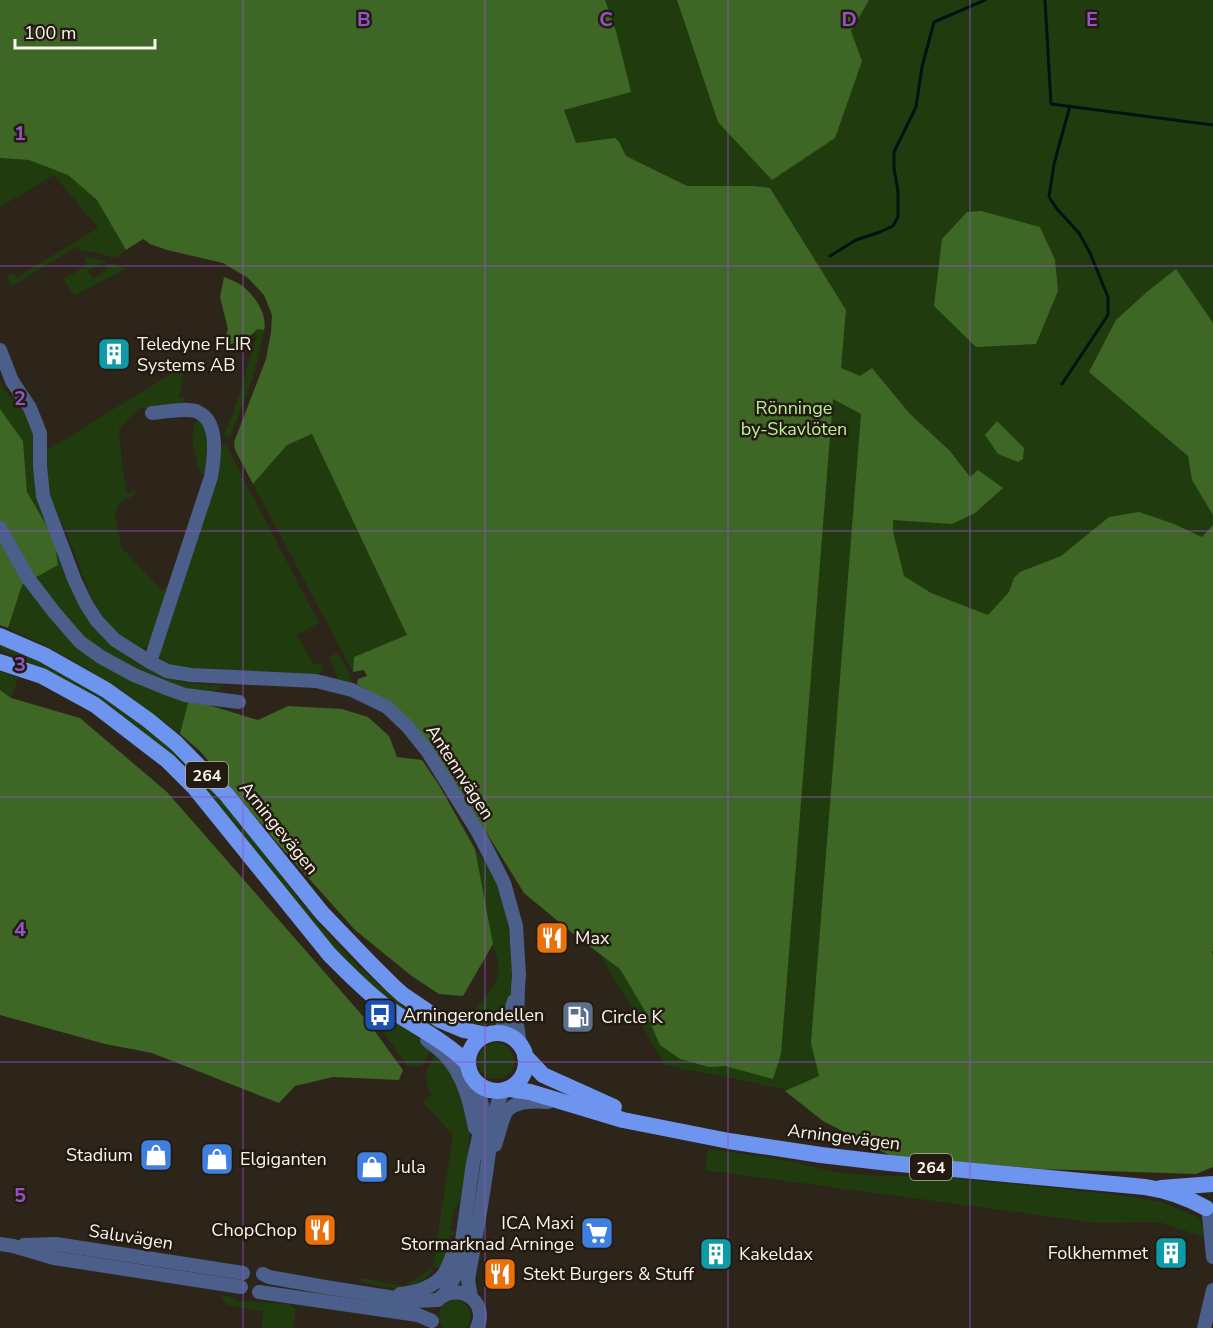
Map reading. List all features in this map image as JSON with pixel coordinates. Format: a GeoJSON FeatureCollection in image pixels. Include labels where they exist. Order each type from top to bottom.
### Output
{"type":"FeatureCollection","features":[{"type":"Feature","properties":{"kind":"main road","name":"Arningevägen"},"geometry":{"type":"LineString","coordinates":[[0,636],[44,655],[106,690],[148,720],[176,743],[226,794],[322,913],[393,986],[440,1020],[464,1030],[492,1034]]}},
{"type":"Feature","properties":{"kind":"main road","name":"264"},"geometry":{"type":"LineString","coordinates":[[0,662],[42,676],[95,705],[168,761],[194,788],[329,954],[346,971],[386,1007],[447,1046],[468,1064],[477,1083],[485,1089],[505,1090]]}},
{"type":"Feature","properties":{"kind":"main road","name":"264"},"geometry":{"type":"LineString","coordinates":[[492,1034],[510,1037],[523,1050]]}},
{"type":"Feature","properties":{"kind":"main road"},"geometry":{"type":"LineString","coordinates":[[468,1064],[473,1046],[479,1040],[492,1034]]}},
{"type":"Feature","properties":{"kind":"main road","name":"Arningevägen"},"geometry":{"type":"LineString","coordinates":[[523,1050],[543,1075],[585,1095],[625,1111],[708,1137]]}},
{"type":"Feature","properties":{"kind":"main road"},"geometry":{"type":"LineString","coordinates":[[505,1090],[516,1084],[523,1076],[526,1066],[523,1050]]}},
{"type":"Feature","properties":{"kind":"main road","name":"Arningevägen"},"geometry":{"type":"LineString","coordinates":[[505,1090],[530,1092],[623,1120],[708,1137],[821,1155],[1154,1188],[1213,1185]]}},
{"type":"Feature","properties":{"kind":"main road","name":"264"},"geometry":{"type":"LineString","coordinates":[[1209,1214],[1207,1195],[1213,1185]]}},
{"type":"Feature","properties":{"kind":"main road","name":"Arningevägen"},"geometry":{"type":"LineString","coordinates":[[1154,1188],[1195,1202],[1209,1214]]}},
{"type":"Feature","properties":{"kind":"street","name":"Antennvägen"},"geometry":{"type":"LineString","coordinates":[[0,350],[12,381],[30,408],[40,433],[43,496],[75,581],[97,621],[115,640],[150,662],[175,672],[190,675],[316,681],[352,690],[387,707],[408,727],[428,752],[478,832],[504,883],[516,926],[519,975],[517,1024],[523,1050]]}},
{"type":"Feature","properties":{"kind":"street"},"geometry":{"type":"LineString","coordinates":[[150,662],[211,477],[215,452],[214,435],[208,421],[199,412],[186,410],[152,413]]}},
{"type":"Feature","properties":{"kind":"street"},"geometry":{"type":"LineString","coordinates":[[0,528],[28,578],[80,642],[101,657],[134,675],[185,695],[239,702]]}},
{"type":"Feature","properties":{"kind":"street"},"geometry":{"type":"LineString","coordinates":[[216,700],[230,677]]}},
{"type":"Feature","properties":{"kind":"street"},"geometry":{"type":"LineString","coordinates":[[249,687],[264,678]]}},
{"type":"Feature","properties":{"kind":"street","name":"Antennvägen"},"geometry":{"type":"LineString","coordinates":[[492,1034],[510,1014],[518,988]]}},
{"type":"Feature","properties":{"kind":"street"},"geometry":{"type":"LineString","coordinates":[[386,1007],[445,1055],[456,1070],[470,1101],[477,1143]]}},
{"type":"Feature","properties":{"kind":"street"},"geometry":{"type":"LineString","coordinates":[[434,1324],[433,1307],[454,1278],[459,1262],[481,1127],[482,1105],[477,1083]]}},
{"type":"Feature","properties":{"kind":"street"},"geometry":{"type":"LineString","coordinates":[[477,1328],[480,1311],[477,1303],[471,1297],[468,1280],[489,1158],[492,1123],[496,1105],[505,1090]]}},
{"type":"Feature","properties":{"kind":"street"},"geometry":{"type":"LineString","coordinates":[[489,1158],[507,1112],[519,1103],[535,1101],[577,1105]]}},
{"type":"Feature","properties":{"kind":"street"},"geometry":{"type":"LineString","coordinates":[[1209,1214],[1213,1257]]}},
{"type":"Feature","properties":{"kind":"street"},"geometry":{"type":"LineString","coordinates":[[377,1295],[419,1291],[437,1281],[444,1274],[464,1225]]}},
{"type":"Feature","properties":{"kind":"street","name":"Saluvägen"},"geometry":{"type":"LineString","coordinates":[[7,1245],[54,1258],[242,1280]]}},
{"type":"Feature","properties":{"kind":"street","name":"Saluvägen"},"geometry":{"type":"LineString","coordinates":[[434,1324],[418,1315],[259,1292],[251,1294],[244,1290],[242,1280],[248,1269],[255,1269],[269,1277],[414,1301],[458,1292],[471,1297]]}},
{"type":"Feature","properties":{"kind":"street"},"geometry":{"type":"LineString","coordinates":[[259,1292],[265,1282],[263,1274]]}},
{"type":"Feature","properties":{"kind":"street"},"geometry":{"type":"LineString","coordinates":[[1204,1328],[1213,1290]]}},
{"type":"Feature","properties":{"kind":"green space","name":"Rönninge by-Skavlöten"},"geometry":{"type":"Polygon","coordinates":[[[0,0],[605,0],[616,31],[631,92],[564,110],[576,143],[615,138],[626,156],[687,186],[770,188],[846,310],[841,368],[860,376],[872,368],[910,414],[950,451],[970,477],[978,470],[1003,488],[975,513],[952,524],[893,520],[893,532],[904,576],[931,593],[988,615],[1009,592],[1014,578],[1020,572],[1061,556],[1109,517],[1139,512],[1202,537],[1213,525],[1213,1167],[1196,1174],[1042,1169],[891,1156],[823,1121],[785,1091],[819,1076],[811,1043],[861,414],[833,399],[781,1054],[773,1079],[725,1066],[709,1067],[680,1059],[660,1045],[645,1011],[620,969],[524,893],[457,785],[420,733],[369,691],[357,684],[358,679],[367,676],[364,670],[353,672],[354,657],[407,635],[312,434],[287,445],[253,484],[235,450],[234,442],[266,359],[272,315],[264,295],[248,278],[223,263],[167,250],[143,239],[126,250],[97,200],[68,175],[29,160],[0,158],[0,0]]]}},
{"type":"Feature","properties":{"kind":"green space","name":"Rönninge by-Skavlöten"},"geometry":{"type":"Polygon","coordinates":[[[380,0],[1213,0],[1213,1146],[940,1120],[665,1065],[561,888],[380,0]]]}},
{"type":"Feature","properties":{"kind":"green space"},"geometry":{"type":"Polygon","coordinates":[[[677,0],[869,0],[851,31],[862,61],[835,138],[772,180],[718,122],[677,0]]]}},
{"type":"Feature","properties":{"kind":"green space"},"geometry":{"type":"Polygon","coordinates":[[[0,158],[29,160],[68,175],[97,200],[126,250],[117,257],[112,257],[81,251],[76,247],[12,286],[7,277],[12,273],[16,278],[98,228],[54,175],[0,207],[0,158]]]}},
{"type":"Feature","properties":{"kind":"green space"},"geometry":{"type":"Polygon","coordinates":[[[981,211],[1040,227],[1055,260],[1058,291],[1036,344],[976,347],[934,306],[942,239],[967,212],[981,211]]]}},
{"type":"Feature","properties":{"kind":"green space"},"geometry":{"type":"Polygon","coordinates":[[[85,258],[107,262],[88,271],[93,279],[107,269],[105,266],[112,263],[126,269],[74,296],[61,274],[64,279],[87,265],[85,258]]]}},
{"type":"Feature","properties":{"kind":"green space"},"geometry":{"type":"Polygon","coordinates":[[[1176,269],[1213,323],[1213,515],[1192,480],[1188,456],[1089,372],[1116,320],[1176,269]]]}},
{"type":"Feature","properties":{"kind":"green space"},"geometry":{"type":"Polygon","coordinates":[[[224,277],[241,285],[251,294],[259,305],[265,324],[264,330],[257,329],[242,340],[223,346],[228,329],[220,297],[224,277]]]}},
{"type":"Feature","properties":{"kind":"green space"},"geometry":{"type":"Polygon","coordinates":[[[257,329],[264,330],[258,357],[241,410],[227,438],[224,435],[238,399],[257,337],[254,333],[257,329]]]}},
{"type":"Feature","properties":{"kind":"green space"},"geometry":{"type":"Polygon","coordinates":[[[185,365],[179,398],[185,396],[182,404],[139,408],[119,429],[127,494],[135,491],[135,495],[118,505],[115,514],[121,547],[162,591],[167,586],[170,590],[150,641],[141,649],[113,629],[93,602],[68,536],[51,500],[47,486],[46,451],[185,365]]]}},
{"type":"Feature","properties":{"kind":"green space"},"geometry":{"type":"Polygon","coordinates":[[[0,381],[4,390],[25,414],[34,435],[36,491],[104,636],[130,659],[158,674],[189,683],[223,685],[210,696],[143,675],[88,644],[33,579],[54,538],[27,492],[23,441],[0,409],[0,381]]]}},
{"type":"Feature","properties":{"kind":"green space"},"geometry":{"type":"Polygon","coordinates":[[[0,409],[23,441],[27,492],[54,538],[58,565],[22,585],[8,628],[0,625],[0,409]]]}},
{"type":"Feature","properties":{"kind":"green space"},"geometry":{"type":"Polygon","coordinates":[[[196,420],[203,422],[211,438],[206,473],[201,474],[193,440],[196,420]]]}},
{"type":"Feature","properties":{"kind":"green space"},"geometry":{"type":"Polygon","coordinates":[[[997,421],[1024,448],[1023,459],[1018,462],[998,454],[985,435],[997,421]]]}},
{"type":"Feature","properties":{"kind":"green space"},"geometry":{"type":"Polygon","coordinates":[[[312,434],[408,635],[354,657],[353,672],[253,484],[287,445],[312,434]]]}},
{"type":"Feature","properties":{"kind":"green space"},"geometry":{"type":"Polygon","coordinates":[[[226,445],[319,623],[297,635],[314,665],[321,662],[323,667],[321,673],[197,671],[167,664],[161,659],[159,652],[218,449],[226,445]]]}},
{"type":"Feature","properties":{"kind":"green space"},"geometry":{"type":"Polygon","coordinates":[[[27,583],[74,640],[189,699],[180,734],[112,684],[50,648],[8,628],[22,585],[27,583]]]}},
{"type":"Feature","properties":{"kind":"green space"},"geometry":{"type":"Polygon","coordinates":[[[0,643],[42,663],[103,698],[181,757],[233,815],[302,903],[351,959],[391,996],[413,1013],[437,1026],[433,1031],[387,998],[357,972],[331,944],[218,805],[61,678],[0,649],[0,643]]]}},
{"type":"Feature","properties":{"kind":"green space"},"geometry":{"type":"Polygon","coordinates":[[[337,653],[348,671],[351,683],[338,679],[329,657],[337,653]]]}},
{"type":"Feature","properties":{"kind":"green space"},"geometry":{"type":"Polygon","coordinates":[[[0,671],[18,678],[11,698],[0,690],[0,671]]]}},
{"type":"Feature","properties":{"kind":"green space"},"geometry":{"type":"Polygon","coordinates":[[[0,690],[11,698],[80,718],[167,792],[368,1022],[403,1070],[399,1080],[333,1077],[295,1086],[279,1103],[152,1053],[105,1044],[0,1015],[0,690]]]}},
{"type":"Feature","properties":{"kind":"green space"},"geometry":{"type":"Polygon","coordinates":[[[189,699],[258,720],[288,706],[342,709],[368,717],[389,736],[397,757],[422,760],[439,785],[475,849],[493,944],[463,996],[439,994],[413,977],[355,930],[279,845],[200,751],[180,734],[189,699]]]}},
{"type":"Feature","properties":{"kind":"green space"},"geometry":{"type":"Polygon","coordinates":[[[475,849],[484,860],[500,891],[510,944],[509,1001],[504,1014],[496,1023],[490,1025],[469,1022],[477,1007],[495,985],[499,971],[497,957],[485,926],[475,849]]]}},
{"type":"Feature","properties":{"kind":"green space"},"geometry":{"type":"Polygon","coordinates":[[[377,1017],[382,1020],[386,1018],[408,1029],[431,1049],[422,1066],[408,1067],[379,1026],[377,1017]]]}},
{"type":"Feature","properties":{"kind":"green space"},"geometry":{"type":"Polygon","coordinates":[[[496,1043],[509,1048],[514,1061],[509,1074],[496,1079],[483,1074],[478,1061],[483,1048],[496,1043]]]}},
{"type":"Feature","properties":{"kind":"green space"},"geometry":{"type":"Polygon","coordinates":[[[436,1052],[450,1066],[469,1116],[469,1140],[460,1201],[455,1209],[450,1230],[456,1232],[450,1235],[448,1242],[451,1243],[442,1268],[433,1267],[453,1135],[423,1102],[432,1094],[426,1077],[436,1052]]]}},
{"type":"Feature","properties":{"kind":"green space"},"geometry":{"type":"Polygon","coordinates":[[[708,1149],[862,1175],[940,1177],[1112,1194],[1162,1202],[1199,1218],[1207,1238],[1159,1222],[1097,1223],[705,1170],[708,1149]]]}},
{"type":"Feature","properties":{"kind":"green space"},"geometry":{"type":"Polygon","coordinates":[[[433,1267],[423,1280],[401,1288],[361,1282],[360,1278],[405,1286],[433,1267]]]}},
{"type":"Feature","properties":{"kind":"green space"},"geometry":{"type":"Polygon","coordinates":[[[221,1296],[240,1301],[288,1304],[296,1309],[293,1328],[262,1328],[263,1311],[227,1305],[221,1296]]]}},
{"type":"Feature","properties":{"kind":"green space"},"geometry":{"type":"Polygon","coordinates":[[[456,1300],[468,1307],[469,1324],[466,1328],[443,1328],[439,1318],[440,1310],[446,1303],[456,1300]]]}},
{"type":"Feature","properties":{"kind":"waterway"},"geometry":{"type":"LineString","coordinates":[[830,256],[856,240],[893,226],[898,217],[894,152],[916,107],[922,67],[934,22],[985,0]]}},
{"type":"Feature","properties":{"kind":"waterway"},"geometry":{"type":"LineString","coordinates":[[1045,0],[1051,104],[1213,125]]}},
{"type":"Feature","properties":{"kind":"waterway"},"geometry":{"type":"LineString","coordinates":[[1062,384],[1108,315],[1108,297],[1090,253],[1079,233],[1049,197],[1054,164],[1070,106]]}},
{"type":"Feature","properties":{"kind":"place","name":"Teledyne FLIR Systems AB"},"geometry":{"type":"Point","coordinates":[114,354]}},
{"type":"Feature","properties":{"kind":"place","name":"Max"},"geometry":{"type":"Point","coordinates":[552,938]}},
{"type":"Feature","properties":{"kind":"place","name":"Arningerondellen"},"geometry":{"type":"Point","coordinates":[380,1015]}},
{"type":"Feature","properties":{"kind":"place","name":"Circle K"},"geometry":{"type":"Point","coordinates":[578,1017]}},
{"type":"Feature","properties":{"kind":"place","name":"Stadium"},"geometry":{"type":"Point","coordinates":[156,1155]}},
{"type":"Feature","properties":{"kind":"place","name":"Elgiganten"},"geometry":{"type":"Point","coordinates":[217,1159]}},
{"type":"Feature","properties":{"kind":"place","name":"Jula"},"geometry":{"type":"Point","coordinates":[372,1167]}},
{"type":"Feature","properties":{"kind":"place","name":"ChopChop"},"geometry":{"type":"Point","coordinates":[320,1230]}},
{"type":"Feature","properties":{"kind":"place","name":"ICA Maxi Stormarknad Arninge"},"geometry":{"type":"Point","coordinates":[597,1233]}},
{"type":"Feature","properties":{"kind":"place","name":"Folkhemmet"},"geometry":{"type":"Point","coordinates":[1171,1253]}},
{"type":"Feature","properties":{"kind":"place","name":"Kakeldax"},"geometry":{"type":"Point","coordinates":[716,1254]}},
{"type":"Feature","properties":{"kind":"place","name":"Stekt Burgers & Stuff"},"geometry":{"type":"Point","coordinates":[500,1274]}}]}
